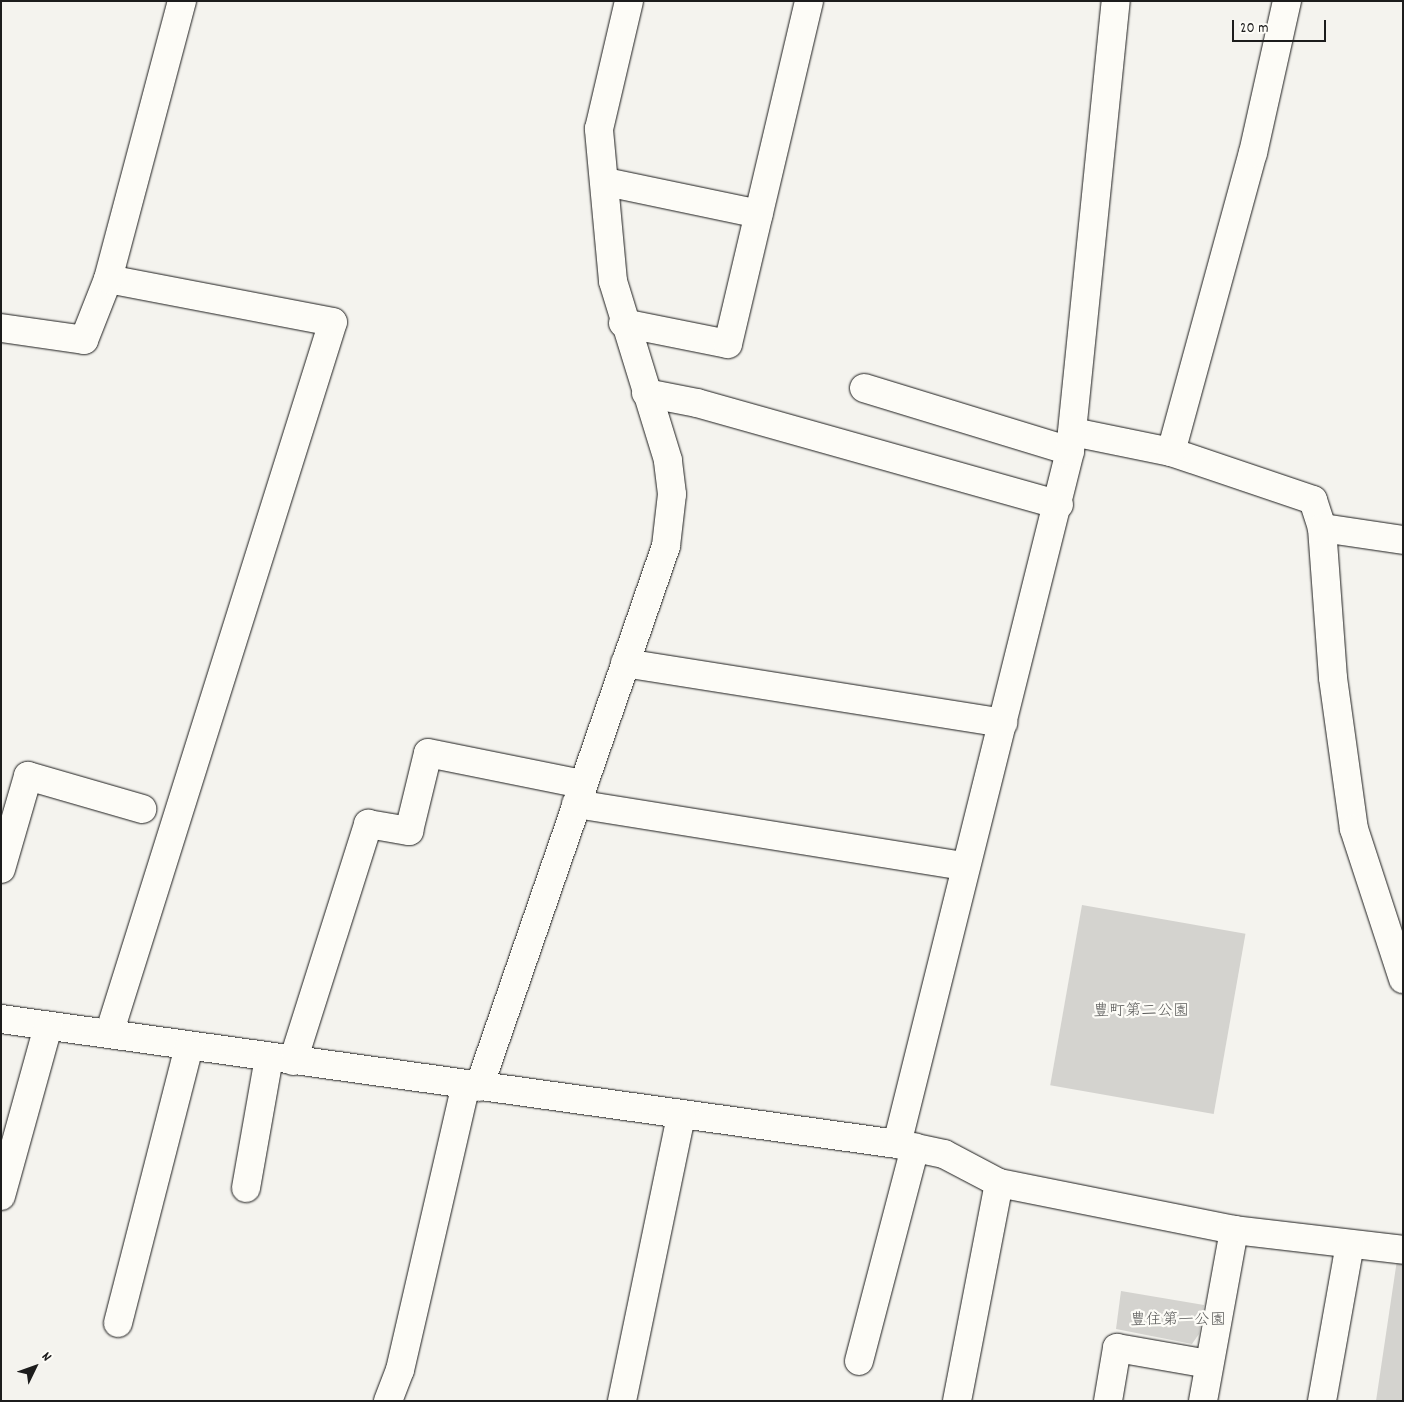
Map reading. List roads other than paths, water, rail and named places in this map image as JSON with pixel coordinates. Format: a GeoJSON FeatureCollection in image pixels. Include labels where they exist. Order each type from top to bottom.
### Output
{"type":"FeatureCollection","features":[{"type":"Feature","properties":{"kind":"street"},"geometry":{"type":"LineString","coordinates":[[1,328],[84,340],[108,278],[182,1]]}},
{"type":"Feature","properties":{"kind":"street"},"geometry":{"type":"LineString","coordinates":[[388,1401],[400,1370],[472,1086],[579,794],[666,546],[672,494],[668,460],[623,323],[613,280],[606,182],[599,129],[629,1]]}},
{"type":"Feature","properties":{"kind":"street"},"geometry":{"type":"LineString","coordinates":[[623,323],[728,344],[810,1]]}},
{"type":"Feature","properties":{"kind":"street"},"geometry":{"type":"LineString","coordinates":[[859,1361],[965,866],[1059,505],[1071,441],[1116,1]]}},
{"type":"Feature","properties":{"kind":"street"},"geometry":{"type":"LineString","coordinates":[[1171,452],[1253,153],[1287,1]]}},
{"type":"Feature","properties":{"kind":"street"},"geometry":{"type":"LineString","coordinates":[[606,182],[759,214]]}},
{"type":"Feature","properties":{"kind":"street"},"geometry":{"type":"LineString","coordinates":[[108,278],[333,322],[109,1034]]}},
{"type":"Feature","properties":{"kind":"street"},"geometry":{"type":"LineString","coordinates":[[864,388],[1071,441],[1171,452],[1313,500],[1322,528],[1333,678],[1354,829],[1403,979]]}},
{"type":"Feature","properties":{"kind":"street"},"geometry":{"type":"LineString","coordinates":[[646,393],[697,403],[1059,505]]}},
{"type":"Feature","properties":{"kind":"street"},"geometry":{"type":"LineString","coordinates":[[1322,528],[1403,540]]}},
{"type":"Feature","properties":{"kind":"street"},"geometry":{"type":"LineString","coordinates":[[625,663],[1003,723]]}},
{"type":"Feature","properties":{"kind":"street"},"geometry":{"type":"LineString","coordinates":[[246,1188],[281,1059],[368,824],[409,831],[428,754],[579,794],[965,866]]}},
{"type":"Feature","properties":{"kind":"street"},"geometry":{"type":"LineString","coordinates":[[1,869],[28,776],[142,809]]}},
{"type":"Feature","properties":{"kind":"street"},"geometry":{"type":"LineString","coordinates":[[1,1019],[681,1116],[906,1146],[944,1154],[999,1183],[1234,1230],[1403,1250]]}},
{"type":"Feature","properties":{"kind":"street"},"geometry":{"type":"LineString","coordinates":[[1,1196],[48,1026]]}},
{"type":"Feature","properties":{"kind":"street"},"geometry":{"type":"LineString","coordinates":[[118,1322],[189,1046]]}},
{"type":"Feature","properties":{"kind":"street"},"geometry":{"type":"LineString","coordinates":[[622,1401],[681,1116]]}},
{"type":"Feature","properties":{"kind":"street"},"geometry":{"type":"LineString","coordinates":[[957,1401],[999,1183]]}},
{"type":"Feature","properties":{"kind":"street"},"geometry":{"type":"LineString","coordinates":[[1203,1401],[1234,1230]]}},
{"type":"Feature","properties":{"kind":"street"},"geometry":{"type":"LineString","coordinates":[[1322,1401],[1350,1244]]}},
{"type":"Feature","properties":{"kind":"street"},"geometry":{"type":"LineString","coordinates":[[1108,1401],[1117,1348],[1209,1364]]}},
{"type":"Feature","properties":{"kind":"park label","name":"豊町第二公園"},"geometry":{"type":"Point","coordinates":[1141,1012]}},
{"type":"Feature","properties":{"kind":"park label","name":"豊住第一公園"},"geometry":{"type":"Point","coordinates":[1178,1321]}}]}
